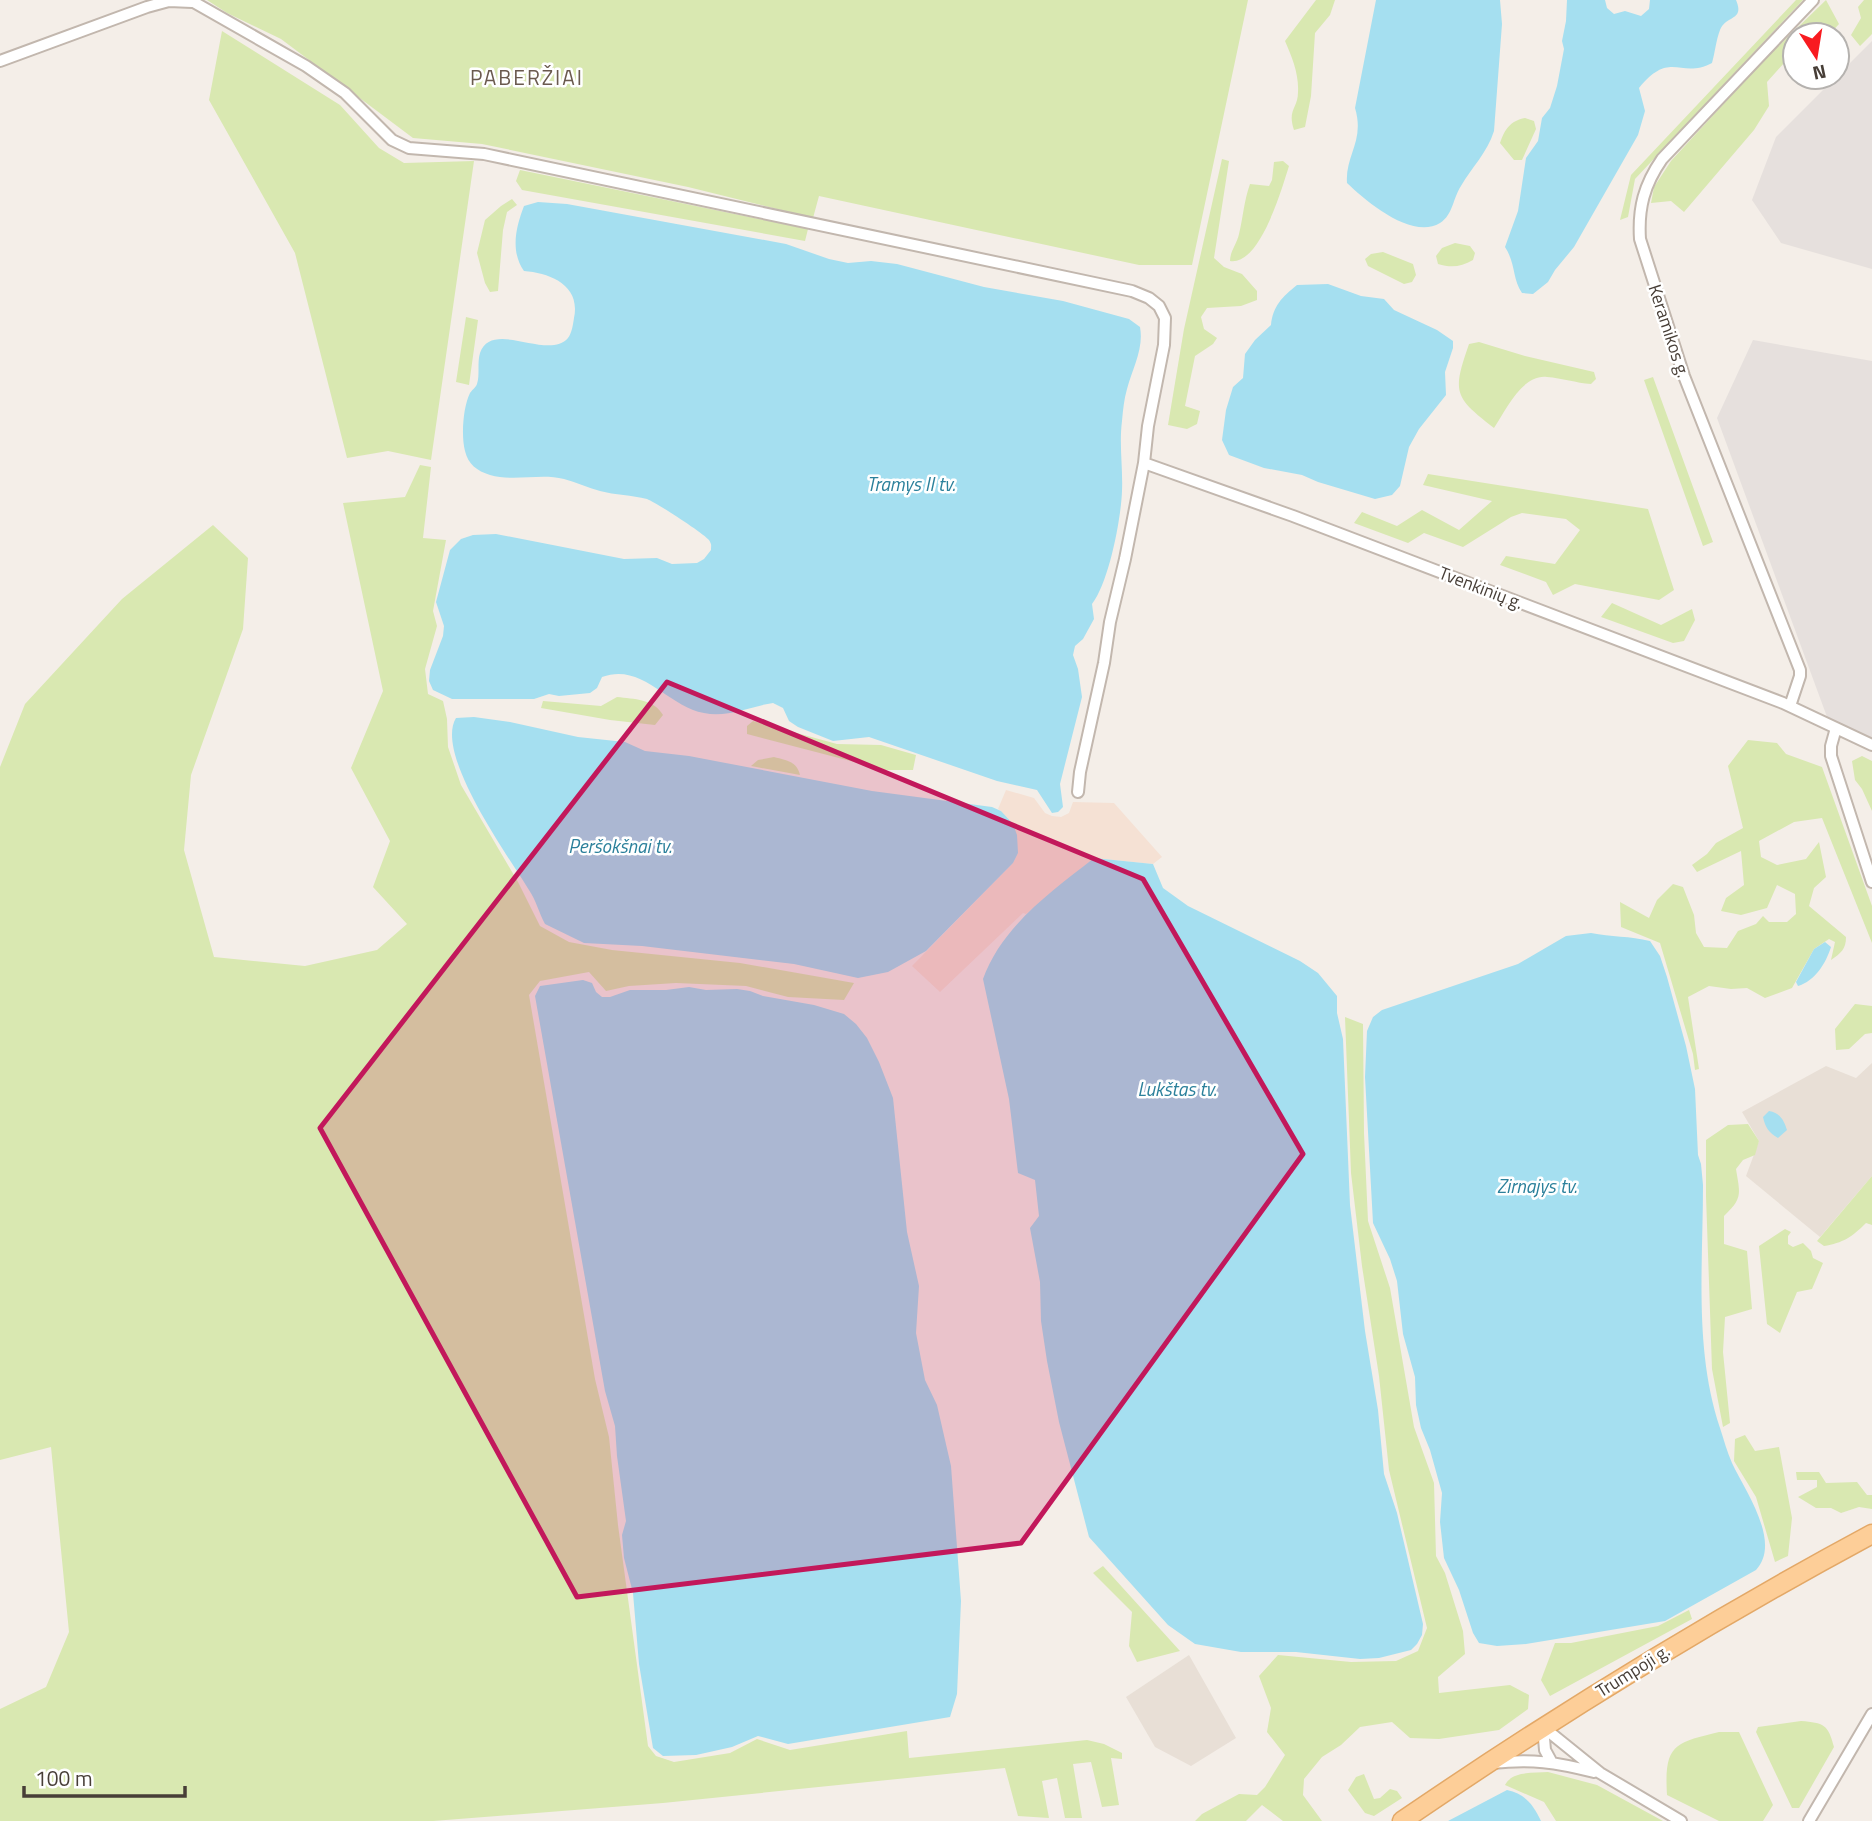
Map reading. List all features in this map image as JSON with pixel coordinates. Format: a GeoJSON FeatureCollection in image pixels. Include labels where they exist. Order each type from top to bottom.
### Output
{"type":"FeatureCollection","features":[{"type":"Feature","properties":{"kind":"main road","name":"Trumpoji g."},"geometry":{"type":"LineString","coordinates":[[1402,1821],[1485,1764],[1670,1647],[1872,1534]]}},
{"type":"Feature","properties":{"kind":"street","name":"Keramikos g."},"geometry":{"type":"LineString","coordinates":[[1790,706],[1800,670],[1684,376],[1640,239],[1639,219],[1640,203],[1646,186],[1662,159],[1813,0]]}},
{"type":"Feature","properties":{"kind":"street"},"geometry":{"type":"LineString","coordinates":[[0,61],[147,7],[169,1],[191,1],[306,66],[345,93],[392,140],[409,148],[484,154],[1020,270],[1132,291],[1149,298],[1159,306],[1165,318],[1164,345],[1148,426],[1144,463],[1080,772],[1079,792]]}},
{"type":"Feature","properties":{"kind":"street","name":"Tvenkinių g."},"geometry":{"type":"LineString","coordinates":[[1144,463],[1293,516],[1790,706],[1872,745]]}},
{"type":"Feature","properties":{"kind":"street"},"geometry":{"type":"LineString","coordinates":[[1836,728],[1831,756],[1872,882]]}},
{"type":"Feature","properties":{"kind":"street"},"geometry":{"type":"LineString","coordinates":[[1809,1821],[1872,1714]]}},
{"type":"Feature","properties":{"kind":"street"},"geometry":{"type":"LineString","coordinates":[[1543,1727],[1545,1750],[1552,1761]]}},
{"type":"Feature","properties":{"kind":"street"},"geometry":{"type":"LineString","coordinates":[[1543,1727],[1600,1773],[1681,1821]]}},
{"type":"Feature","properties":{"kind":"street"},"geometry":{"type":"LineString","coordinates":[[1485,1764],[1520,1760],[1552,1761],[1600,1773]]}},
{"type":"Feature","properties":{"kind":"highlighted area"},"geometry":{"type":"Polygon","coordinates":[[[667,682],[1143,879],[1303,1154],[1021,1543],[577,1597],[320,1128],[667,682]]]}},
{"type":"Feature","properties":{"kind":"shaded area"},"geometry":{"type":"Polygon","coordinates":[[[1872,41],[1872,269],[1781,243],[1752,200],[1776,137],[1822,91],[1851,91],[1851,62],[1872,41]]]}},
{"type":"Feature","properties":{"kind":"shaded area"},"geometry":{"type":"Polygon","coordinates":[[[1753,340],[1872,361],[1872,745],[1830,725],[1717,418],[1753,340]]]}},
{"type":"Feature","properties":{"kind":"shaded area"},"geometry":{"type":"Polygon","coordinates":[[[1006,790],[1034,798],[1045,813],[1052,816],[1061,817],[1069,813],[1073,802],[1114,803],[1162,857],[1153,864],[1094,858],[1026,914],[1023,913],[940,992],[912,966],[1013,863],[1018,853],[998,809],[1006,790]]]}},
{"type":"Feature","properties":{"kind":"shaded area"},"geometry":{"type":"Polygon","coordinates":[[[1872,1063],[1872,1176],[1820,1237],[1746,1176],[1759,1141],[1742,1112],[1826,1066],[1856,1078],[1872,1063]]]}},
{"type":"Feature","properties":{"kind":"shaded area"},"geometry":{"type":"Polygon","coordinates":[[[1189,1655],[1236,1738],[1191,1766],[1155,1747],[1126,1697],[1189,1655]]]}},
{"type":"Feature","properties":{"kind":"green space"},"geometry":{"type":"Polygon","coordinates":[[[207,0],[1248,0],[1192,265],[1139,265],[819,196],[813,218],[688,187],[482,144],[413,138],[281,39],[227,13],[207,0]]]}},
{"type":"Feature","properties":{"kind":"green space"},"geometry":{"type":"Polygon","coordinates":[[[1316,0],[1335,0],[1330,15],[1315,33],[1311,96],[1305,127],[1294,130],[1292,113],[1298,98],[1298,85],[1285,41],[1316,0]]]}},
{"type":"Feature","properties":{"kind":"green space"},"geometry":{"type":"Polygon","coordinates":[[[1796,0],[1803,0],[1635,179],[1628,217],[1620,220],[1631,175],[1796,0]]]}},
{"type":"Feature","properties":{"kind":"green space"},"geometry":{"type":"Polygon","coordinates":[[[1826,0],[1837,21],[1804,21],[1826,0]]]}},
{"type":"Feature","properties":{"kind":"green space"},"geometry":{"type":"Polygon","coordinates":[[[1864,0],[1872,0],[1872,34],[1860,46],[1851,35],[1861,18],[1858,7],[1864,0]]]}},
{"type":"Feature","properties":{"kind":"green space"},"geometry":{"type":"Polygon","coordinates":[[[222,31],[340,105],[379,148],[404,163],[474,161],[431,460],[388,451],[347,458],[295,253],[209,100],[222,31]]]}},
{"type":"Feature","properties":{"kind":"green space"},"geometry":{"type":"Polygon","coordinates":[[[1781,44],[1781,66],[1767,82],[1769,106],[1754,130],[1684,212],[1671,201],[1651,203],[1654,187],[1671,161],[1781,44]]]}},
{"type":"Feature","properties":{"kind":"green space"},"geometry":{"type":"Polygon","coordinates":[[[1525,118],[1534,121],[1536,129],[1522,160],[1514,160],[1500,143],[1509,126],[1525,118]]]}},
{"type":"Feature","properties":{"kind":"green space"},"geometry":{"type":"Polygon","coordinates":[[[1222,159],[1229,161],[1214,258],[1224,267],[1242,274],[1257,291],[1257,300],[1241,306],[1207,308],[1201,317],[1204,329],[1217,338],[1213,344],[1195,356],[1185,406],[1200,411],[1197,424],[1187,429],[1168,425],[1184,329],[1222,159]]]}},
{"type":"Feature","properties":{"kind":"green space"},"geometry":{"type":"Polygon","coordinates":[[[1283,161],[1289,166],[1268,224],[1251,251],[1241,259],[1230,261],[1250,184],[1269,186],[1274,162],[1283,161]]]}},
{"type":"Feature","properties":{"kind":"green space"},"geometry":{"type":"Polygon","coordinates":[[[520,170],[808,229],[805,241],[522,190],[516,181],[520,170]]]}},
{"type":"Feature","properties":{"kind":"green space"},"geometry":{"type":"Polygon","coordinates":[[[512,199],[517,205],[507,212],[503,230],[498,291],[490,292],[477,253],[485,220],[512,199]]]}},
{"type":"Feature","properties":{"kind":"green space"},"geometry":{"type":"Polygon","coordinates":[[[1455,243],[1470,246],[1475,253],[1473,260],[1456,266],[1438,264],[1436,256],[1442,248],[1455,243]]]}},
{"type":"Feature","properties":{"kind":"green space"},"geometry":{"type":"Polygon","coordinates":[[[1383,252],[1413,264],[1416,275],[1412,282],[1404,284],[1368,266],[1365,259],[1371,254],[1383,252]]]}},
{"type":"Feature","properties":{"kind":"green space"},"geometry":{"type":"Polygon","coordinates":[[[466,317],[478,320],[469,385],[456,382],[466,317]]]}},
{"type":"Feature","properties":{"kind":"green space"},"geometry":{"type":"Polygon","coordinates":[[[1479,342],[1594,372],[1596,379],[1591,384],[1547,377],[1530,381],[1509,403],[1494,428],[1471,409],[1460,393],[1460,373],[1469,344],[1479,342]]]}},
{"type":"Feature","properties":{"kind":"green space"},"geometry":{"type":"Polygon","coordinates":[[[1653,377],[1713,542],[1703,546],[1644,380],[1653,377]]]}},
{"type":"Feature","properties":{"kind":"green space"},"geometry":{"type":"Polygon","coordinates":[[[420,465],[431,467],[423,538],[446,540],[433,611],[437,626],[425,669],[428,694],[443,701],[448,747],[461,785],[518,882],[540,926],[569,942],[612,950],[740,963],[854,983],[844,1000],[788,997],[746,986],[676,983],[629,986],[606,991],[589,972],[540,981],[529,995],[595,1379],[609,1437],[648,1746],[656,1756],[674,1762],[730,1753],[757,1739],[790,1750],[907,1731],[909,1758],[1087,1740],[1104,1744],[1122,1753],[1122,1759],[1111,1758],[1119,1805],[1102,1807],[1091,1762],[1073,1764],[1082,1818],[1065,1818],[1057,1778],[1042,1781],[1049,1818],[1018,1816],[1005,1768],[663,1803],[433,1821],[0,1821],[0,1709],[46,1687],[69,1632],[51,1447],[0,1460],[0,767],[25,704],[122,599],[213,525],[248,558],[243,629],[191,775],[184,850],[214,957],[305,966],[377,950],[407,924],[373,887],[390,841],[351,768],[383,691],[343,503],[405,497],[420,465]]]}},
{"type":"Feature","properties":{"kind":"green space"},"geometry":{"type":"Polygon","coordinates":[[[1428,474],[1648,509],[1674,590],[1659,600],[1575,584],[1553,595],[1546,582],[1500,565],[1506,556],[1555,564],[1580,530],[1566,519],[1522,513],[1463,547],[1424,533],[1408,543],[1354,523],[1362,512],[1397,526],[1422,510],[1459,530],[1492,501],[1423,485],[1428,474]]]}},
{"type":"Feature","properties":{"kind":"green space"},"geometry":{"type":"Polygon","coordinates":[[[1612,603],[1661,625],[1692,609],[1695,620],[1684,641],[1673,643],[1601,617],[1612,603]]]}},
{"type":"Feature","properties":{"kind":"green space"},"geometry":{"type":"Polygon","coordinates":[[[617,697],[649,703],[663,715],[655,725],[541,708],[543,701],[601,706],[617,697]]]}},
{"type":"Feature","properties":{"kind":"green space"},"geometry":{"type":"Polygon","coordinates":[[[753,721],[837,744],[881,745],[916,755],[913,770],[885,770],[747,734],[747,726],[753,721]]]}},
{"type":"Feature","properties":{"kind":"green space"},"geometry":{"type":"Polygon","coordinates":[[[1748,740],[1777,743],[1786,754],[1822,767],[1872,906],[1872,943],[1822,818],[1794,822],[1759,841],[1761,857],[1777,865],[1806,859],[1819,842],[1826,877],[1814,888],[1809,906],[1846,937],[1845,945],[1831,960],[1835,942],[1829,939],[1814,949],[1792,988],[1765,998],[1747,988],[1709,986],[1688,997],[1699,1069],[1695,1070],[1693,1054],[1660,943],[1621,927],[1620,902],[1649,918],[1657,900],[1673,884],[1683,887],[1694,915],[1696,933],[1704,947],[1727,948],[1738,931],[1756,924],[1763,916],[1769,922],[1787,922],[1796,914],[1795,894],[1777,885],[1767,908],[1741,915],[1721,911],[1726,898],[1744,885],[1741,851],[1697,872],[1692,865],[1716,843],[1743,828],[1728,766],[1748,740]]]}},
{"type":"Feature","properties":{"kind":"green space"},"geometry":{"type":"Polygon","coordinates":[[[1862,756],[1872,761],[1872,811],[1855,780],[1852,761],[1862,756]]]}},
{"type":"Feature","properties":{"kind":"green space"},"geometry":{"type":"Polygon","coordinates":[[[774,757],[793,764],[800,775],[751,766],[758,760],[774,757]]]}},
{"type":"Feature","properties":{"kind":"green space"},"geometry":{"type":"Polygon","coordinates":[[[1855,1004],[1872,1006],[1872,1033],[1865,1034],[1849,1049],[1836,1050],[1835,1029],[1855,1004]]]}},
{"type":"Feature","properties":{"kind":"green space"},"geometry":{"type":"Polygon","coordinates":[[[1345,1017],[1363,1024],[1368,1221],[1390,1288],[1414,1427],[1434,1483],[1436,1556],[1445,1573],[1463,1631],[1465,1654],[1438,1677],[1439,1693],[1510,1685],[1529,1695],[1528,1709],[1499,1730],[1439,1739],[1410,1738],[1392,1722],[1360,1727],[1341,1745],[1322,1757],[1304,1779],[1303,1795],[1322,1821],[1283,1821],[1262,1805],[1246,1821],[1195,1821],[1202,1814],[1239,1794],[1257,1795],[1285,1755],[1267,1732],[1271,1708],[1259,1676],[1278,1655],[1351,1662],[1396,1661],[1418,1651],[1427,1628],[1389,1470],[1351,1173],[1345,1017]]]}},
{"type":"Feature","properties":{"kind":"green space"},"geometry":{"type":"Polygon","coordinates":[[[1748,1124],[1759,1141],[1755,1155],[1743,1160],[1736,1169],[1739,1195],[1724,1216],[1724,1244],[1747,1251],[1752,1309],[1725,1317],[1723,1352],[1730,1423],[1723,1427],[1712,1369],[1706,1140],[1728,1125],[1748,1124]]]}},
{"type":"Feature","properties":{"kind":"green space"},"geometry":{"type":"Polygon","coordinates":[[[1872,1176],[1872,1225],[1866,1223],[1852,1236],[1837,1243],[1824,1246],[1817,1241],[1872,1176]]]}},
{"type":"Feature","properties":{"kind":"green space"},"geometry":{"type":"Polygon","coordinates":[[[1785,1229],[1791,1232],[1788,1244],[1793,1247],[1803,1243],[1811,1251],[1813,1258],[1823,1263],[1812,1289],[1797,1292],[1780,1333],[1767,1324],[1759,1246],[1785,1229]]]}},
{"type":"Feature","properties":{"kind":"green space"},"geometry":{"type":"Polygon","coordinates":[[[1745,1435],[1755,1451],[1779,1447],[1792,1518],[1788,1556],[1775,1562],[1756,1497],[1734,1461],[1735,1439],[1745,1435]]]}},
{"type":"Feature","properties":{"kind":"green space"},"geometry":{"type":"Polygon","coordinates":[[[1796,1472],[1819,1472],[1826,1483],[1857,1482],[1867,1495],[1872,1495],[1872,1509],[1859,1507],[1841,1513],[1831,1508],[1816,1508],[1798,1497],[1817,1487],[1817,1480],[1797,1480],[1796,1472]]]}},
{"type":"Feature","properties":{"kind":"green space"},"geometry":{"type":"Polygon","coordinates":[[[1103,1566],[1180,1651],[1137,1662],[1129,1646],[1132,1612],[1093,1573],[1103,1566]]]}},
{"type":"Feature","properties":{"kind":"green space"},"geometry":{"type":"Polygon","coordinates":[[[1689,1610],[1692,1619],[1550,1696],[1541,1680],[1555,1643],[1571,1643],[1658,1626],[1689,1610]]]}},
{"type":"Feature","properties":{"kind":"green space"},"geometry":{"type":"Polygon","coordinates":[[[1801,1721],[1824,1726],[1834,1747],[1799,1808],[1792,1808],[1756,1732],[1758,1727],[1801,1721]]]}},
{"type":"Feature","properties":{"kind":"green space"},"geometry":{"type":"Polygon","coordinates":[[[1719,1732],[1739,1732],[1773,1805],[1763,1821],[1719,1821],[1667,1795],[1668,1766],[1675,1749],[1691,1739],[1719,1732]]]}},
{"type":"Feature","properties":{"kind":"green space"},"geometry":{"type":"Polygon","coordinates":[[[1548,1772],[1597,1785],[1663,1821],[1556,1821],[1544,1802],[1505,1785],[1508,1780],[1518,1775],[1548,1772]]]}},
{"type":"Feature","properties":{"kind":"green space"},"geometry":{"type":"Polygon","coordinates":[[[1364,1774],[1374,1799],[1380,1798],[1390,1789],[1397,1791],[1402,1798],[1374,1816],[1365,1813],[1348,1790],[1356,1777],[1364,1774]]]}},
{"type":"Feature","properties":{"kind":"water"},"geometry":{"type":"Polygon","coordinates":[[[1376,0],[1500,0],[1502,24],[1494,131],[1458,191],[1448,216],[1429,227],[1416,227],[1390,216],[1347,183],[1358,130],[1355,108],[1376,0]]]}},
{"type":"Feature","properties":{"kind":"water"},"geometry":{"type":"Polygon","coordinates":[[[1567,0],[1605,0],[1607,8],[1614,14],[1625,11],[1641,16],[1649,9],[1650,0],[1736,0],[1738,11],[1720,30],[1712,63],[1692,69],[1668,67],[1659,70],[1639,88],[1645,111],[1638,135],[1574,247],[1548,282],[1533,294],[1522,293],[1505,247],[1518,211],[1526,158],[1538,141],[1542,118],[1550,108],[1557,86],[1564,49],[1562,41],[1567,0]]]}},
{"type":"Feature","properties":{"kind":"water","name":"Tramys II tv."},"geometry":{"type":"Polygon","coordinates":[[[538,202],[567,204],[786,244],[848,263],[871,261],[897,264],[984,287],[1063,301],[1129,319],[1140,327],[1139,350],[1123,409],[1122,491],[1117,533],[1104,581],[1092,604],[1094,619],[1083,639],[1075,646],[1073,655],[1082,697],[1060,784],[1063,807],[1058,812],[1052,813],[1037,790],[997,781],[869,737],[833,741],[798,727],[789,721],[783,708],[773,703],[731,713],[704,713],[691,709],[630,675],[602,677],[597,688],[590,693],[559,696],[549,694],[534,699],[452,699],[433,690],[429,681],[430,670],[444,626],[436,602],[450,550],[461,539],[473,535],[496,534],[624,559],[657,558],[672,564],[697,563],[711,550],[711,543],[705,536],[647,499],[600,491],[555,477],[499,477],[477,469],[468,460],[463,438],[464,414],[470,393],[477,384],[480,353],[486,344],[508,339],[535,344],[559,344],[568,338],[572,328],[575,307],[568,289],[553,278],[524,271],[517,255],[517,231],[524,206],[538,202]]]}},
{"type":"Feature","properties":{"kind":"water"},"geometry":{"type":"Polygon","coordinates":[[[1328,284],[1361,296],[1384,299],[1394,310],[1437,330],[1453,341],[1445,372],[1446,395],[1419,429],[1409,447],[1400,486],[1392,495],[1375,499],[1302,475],[1264,468],[1229,455],[1222,440],[1226,410],[1233,387],[1243,378],[1245,354],[1271,325],[1279,302],[1297,285],[1328,284]]]}},
{"type":"Feature","properties":{"kind":"water","name":"Peršokšnai tv."},"geometry":{"type":"Polygon","coordinates":[[[474,717],[578,737],[625,742],[645,751],[689,756],[872,791],[992,807],[1001,811],[1013,824],[1018,853],[1013,863],[926,951],[888,972],[858,978],[794,964],[642,946],[584,943],[545,924],[531,894],[491,831],[464,780],[455,755],[452,734],[456,718],[474,717]]]}},
{"type":"Feature","properties":{"kind":"water","name":"Lukštas tv."},"geometry":{"type":"Polygon","coordinates":[[[1094,858],[1153,864],[1163,888],[1188,906],[1300,961],[1318,973],[1337,996],[1337,1013],[1343,1039],[1350,1205],[1384,1474],[1397,1513],[1423,1624],[1422,1635],[1411,1650],[1379,1658],[1360,1659],[1296,1652],[1241,1652],[1195,1644],[1168,1625],[1089,1537],[1059,1422],[1047,1361],[1041,1321],[1040,1282],[1030,1228],[1039,1216],[1035,1180],[1018,1173],[1009,1099],[983,979],[991,960],[1015,926],[1045,897],[1094,858]]]}},
{"type":"Feature","properties":{"kind":"water","name":"Zirnajys tv."},"geometry":{"type":"Polygon","coordinates":[[[1591,933],[1650,941],[1660,956],[1667,977],[1695,1089],[1698,1155],[1703,1185],[1702,1308],[1706,1369],[1727,1450],[1759,1516],[1765,1545],[1763,1559],[1756,1570],[1665,1621],[1526,1644],[1497,1646],[1479,1643],[1444,1558],[1440,1522],[1442,1493],[1416,1405],[1415,1377],[1403,1334],[1397,1281],[1373,1223],[1365,1077],[1367,1031],[1373,1017],[1382,1010],[1518,964],[1566,936],[1591,933]]]}},
{"type":"Feature","properties":{"kind":"water"},"geometry":{"type":"Polygon","coordinates":[[[1825,942],[1831,947],[1823,965],[1815,976],[1798,986],[1796,982],[1814,949],[1825,942]]]}},
{"type":"Feature","properties":{"kind":"water"},"geometry":{"type":"Polygon","coordinates":[[[583,980],[592,983],[602,997],[630,990],[689,987],[706,990],[737,989],[814,1005],[844,1014],[856,1024],[867,1038],[879,1062],[893,1098],[907,1232],[919,1286],[916,1333],[925,1380],[937,1405],[951,1466],[961,1601],[957,1694],[950,1717],[788,1744],[758,1736],[732,1747],[696,1755],[663,1756],[653,1748],[639,1664],[633,1593],[624,1558],[622,1535],[626,1521],[615,1426],[605,1391],[535,996],[540,986],[583,980]]]}},
{"type":"Feature","properties":{"kind":"water"},"geometry":{"type":"Polygon","coordinates":[[[1769,1111],[1779,1115],[1786,1126],[1787,1130],[1778,1138],[1765,1124],[1763,1117],[1769,1111]]]}},
{"type":"Feature","properties":{"kind":"water"},"geometry":{"type":"Polygon","coordinates":[[[1507,1790],[1528,1801],[1541,1821],[1448,1821],[1507,1790]]]}},
{"type":"Feature","properties":{"kind":"district","name":"PABERŽIAI"},"geometry":{"type":"Point","coordinates":[527,78]}}]}
